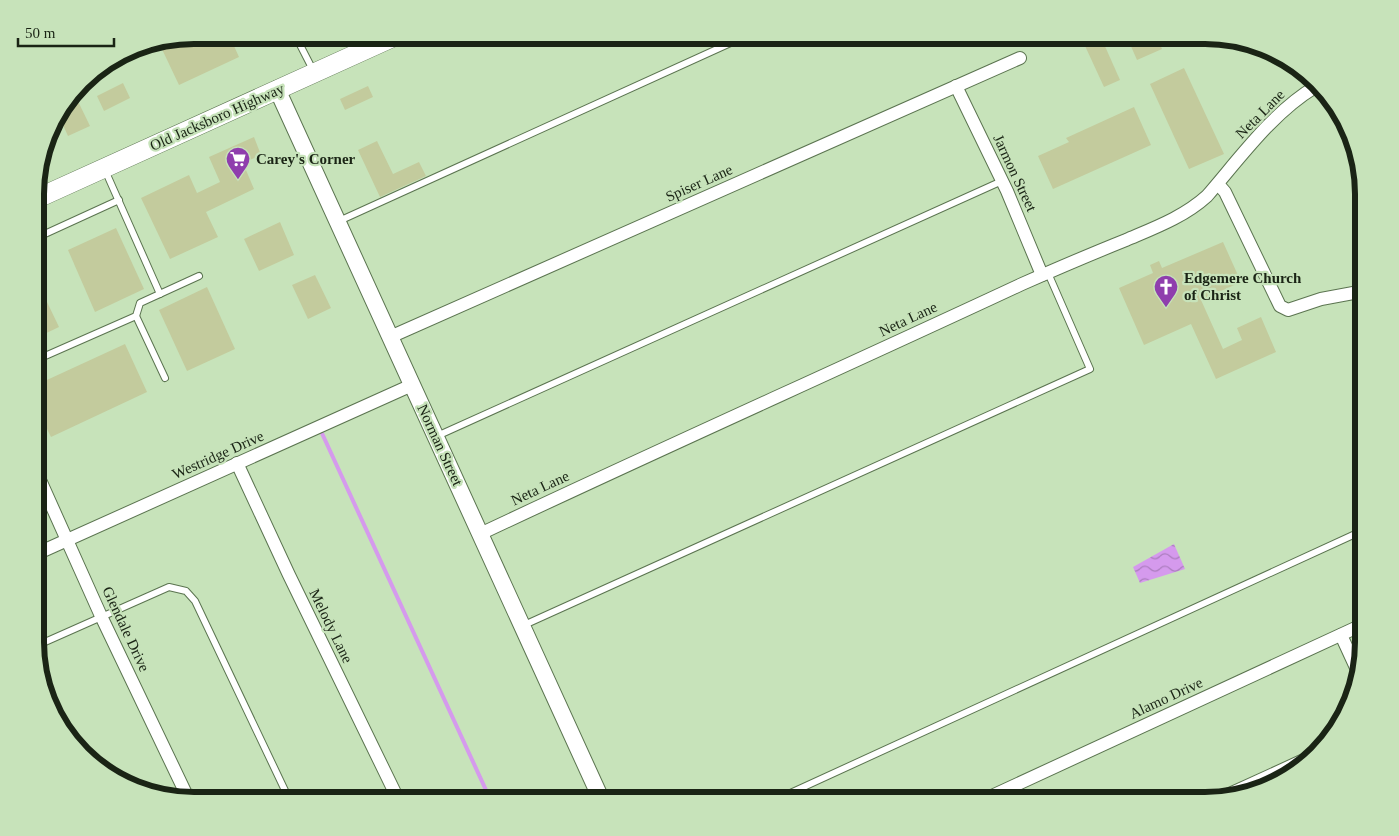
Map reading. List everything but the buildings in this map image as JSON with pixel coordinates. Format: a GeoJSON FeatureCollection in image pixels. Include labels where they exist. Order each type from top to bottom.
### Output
{"type":"FeatureCollection","features":[{"type":"Feature","properties":{"kind":"main road","name":"Old Jacksboro Highway"},"geometry":{"type":"LineString","coordinates":[[44,195],[315,72],[363,44]]}},
{"type":"Feature","properties":{"kind":"street","name":"Spiser Lane"},"geometry":{"type":"LineString","coordinates":[[390,337],[1020,58]]}},
{"type":"Feature","properties":{"kind":"street","name":"Jarmon Street"},"geometry":{"type":"LineString","coordinates":[[956,86],[1045,274]]}},
{"type":"Feature","properties":{"kind":"street","name":"Norman Street"},"geometry":{"type":"LineString","coordinates":[[277,89],[598,792]]}},
{"type":"Feature","properties":{"kind":"street","name":"Neta Lane"},"geometry":{"type":"LineString","coordinates":[[480,534],[624,466],[786,394],[1045,274],[1176,218],[1198,205],[1275,120],[1312,89]]}},
{"type":"Feature","properties":{"kind":"street"},"geometry":{"type":"LineString","coordinates":[[1218,184],[1225,192],[1280,306],[1288,310],[1321,299],[1355,293]]}},
{"type":"Feature","properties":{"kind":"street","name":"Westridge Drive"},"geometry":{"type":"LineString","coordinates":[[44,550],[412,386]]}},
{"type":"Feature","properties":{"kind":"street","name":"Melody Lane"},"geometry":{"type":"LineString","coordinates":[[238,463],[289,575],[395,792]]}},
{"type":"Feature","properties":{"kind":"street","name":"Glendale Drive"},"geometry":{"type":"LineString","coordinates":[[44,489],[101,616],[185,792]]}},
{"type":"Feature","properties":{"kind":"street","name":"Alamo Drive"},"geometry":{"type":"LineString","coordinates":[[1002,792],[1355,629]]}},
{"type":"Feature","properties":{"kind":"street"},"geometry":{"type":"LineString","coordinates":[[1341,636],[1353,662]]}},
{"type":"Feature","properties":{"kind":"lane"},"geometry":{"type":"LineString","coordinates":[[300,44],[315,72]]}},
{"type":"Feature","properties":{"kind":"lane"},"geometry":{"type":"LineString","coordinates":[[338,221],[728,44]]}},
{"type":"Feature","properties":{"kind":"lane"},"geometry":{"type":"LineString","coordinates":[[104,168],[160,294]]}},
{"type":"Feature","properties":{"kind":"lane"},"geometry":{"type":"LineString","coordinates":[[436,437],[1002,181]]}},
{"type":"Feature","properties":{"kind":"lane"},"geometry":{"type":"LineString","coordinates":[[44,234],[119,200]]}},
{"type":"Feature","properties":{"kind":"lane"},"geometry":{"type":"LineString","coordinates":[[522,626],[1090,369],[1045,274]]}},
{"type":"Feature","properties":{"kind":"lane"},"geometry":{"type":"LineString","coordinates":[[165,378],[136,316],[140,303],[199,276]]}},
{"type":"Feature","properties":{"kind":"lane"},"geometry":{"type":"LineString","coordinates":[[44,356],[136,316]]}},
{"type":"Feature","properties":{"kind":"lane"},"geometry":{"type":"LineString","coordinates":[[793,792],[1355,534]]}},
{"type":"Feature","properties":{"kind":"lane"},"geometry":{"type":"LineString","coordinates":[[44,642],[169,587],[186,591],[195,602],[286,792]]}},
{"type":"Feature","properties":{"kind":"lane"},"geometry":{"type":"LineString","coordinates":[[1230,790],[1301,757]]}},
{"type":"Feature","properties":{"kind":"water"},"geometry":{"type":"Polygon","coordinates":[[[1174,544],[1185,569],[1140,583],[1133,567],[1174,544]]]}},
{"type":"Feature","properties":{"kind":"waterway"},"geometry":{"type":"LineString","coordinates":[[320,429],[487,792]]}},
{"type":"Feature","properties":{"kind":"place","name":"Carey's Corner"},"geometry":{"type":"Point","coordinates":[238,180]}},
{"type":"Feature","properties":{"kind":"place","name":"Edgemere Church of Christ"},"geometry":{"type":"Point","coordinates":[1166,308]}}]}
